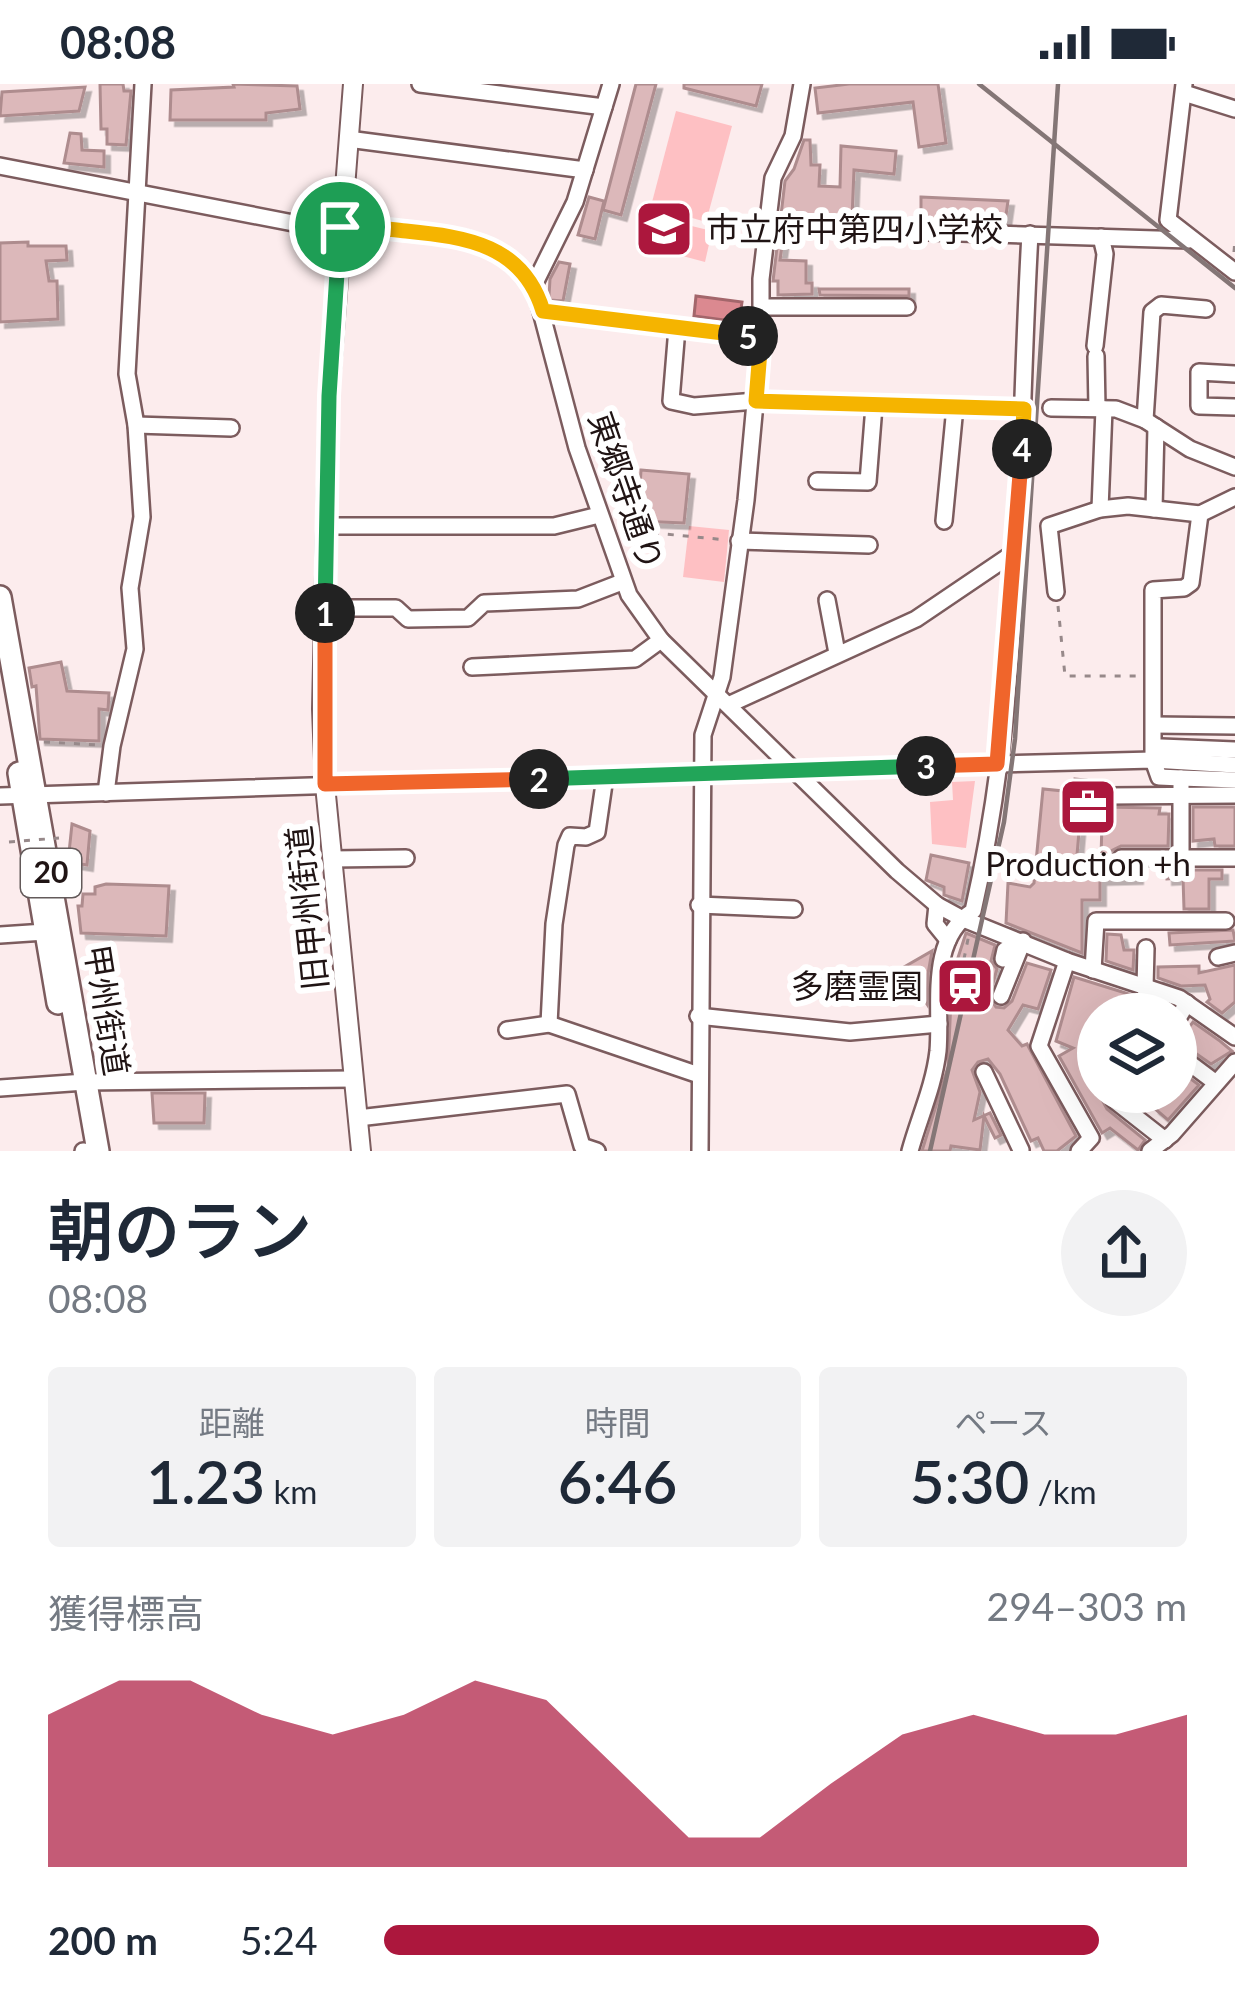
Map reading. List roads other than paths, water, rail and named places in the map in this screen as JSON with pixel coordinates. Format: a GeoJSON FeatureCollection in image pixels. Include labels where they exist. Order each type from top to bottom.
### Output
{"type":"FeatureCollection","features":[{"type":"Feature","properties":{"kind":"highway","name":"甲州街道"},"geometry":{"type":"LineString","coordinates":[[0,597],[27,741],[20,795],[79,1082],[84,1151]]}},
{"type":"Feature","properties":{"kind":"highway","name":"甲州街道"},"geometry":{"type":"LineString","coordinates":[[0,657],[45,932],[98,1151]]}},
{"type":"Feature","properties":{"kind":"main road","name":"旧甲州街道"},"geometry":{"type":"LineString","coordinates":[[353,84],[329,396],[325,784],[361,1151]]}},
{"type":"Feature","properties":{"kind":"street"},"geometry":{"type":"LineString","coordinates":[[106,793],[135,649],[130,588],[142,517],[136,425],[127,374],[143,84]]}},
{"type":"Feature","properties":{"kind":"street"},"geometry":{"type":"LineString","coordinates":[[420,84],[604,107]]}},
{"type":"Feature","properties":{"kind":"street"},"geometry":{"type":"LineString","coordinates":[[0,166],[320,228],[452,236],[499,252],[534,285],[575,202],[611,84]]}},
{"type":"Feature","properties":{"kind":"street"},"geometry":{"type":"LineString","coordinates":[[700,1151],[703,735],[723,701],[756,401],[766,226],[773,178],[793,136],[802,84]]}},
{"type":"Feature","properties":{"kind":"street"},"geometry":{"type":"LineString","coordinates":[[1234,272],[1168,220],[1184,89],[1235,109]]}},
{"type":"Feature","properties":{"kind":"street"},"geometry":{"type":"LineString","coordinates":[[348,140],[585,170]]}},
{"type":"Feature","properties":{"kind":"street"},"geometry":{"type":"LineString","coordinates":[[766,226],[1189,239]]}},
{"type":"Feature","properties":{"kind":"street"},"geometry":{"type":"LineString","coordinates":[[910,1151],[930,1088],[939,1024],[939,979],[948,940],[969,924],[973,910],[997,764],[1024,409],[1022,348],[1030,234]]}},
{"type":"Feature","properties":{"kind":"street"},"geometry":{"type":"LineString","coordinates":[[1100,509],[1096,351],[1106,254],[1101,237]]}},
{"type":"Feature","properties":{"kind":"street","name":"東郷寺通り"},"geometry":{"type":"LineString","coordinates":[[534,285],[577,448],[622,581],[661,640],[937,905],[1009,947]]}},
{"type":"Feature","properties":{"kind":"street"},"geometry":{"type":"LineString","coordinates":[[1154,508],[1152,312],[1161,305],[1206,308]]}},
{"type":"Feature","properties":{"kind":"street"},"geometry":{"type":"LineString","coordinates":[[762,307],[908,307]]}},
{"type":"Feature","properties":{"kind":"street"},"geometry":{"type":"LineString","coordinates":[[543,311],[761,338]]}},
{"type":"Feature","properties":{"kind":"street"},"geometry":{"type":"LineString","coordinates":[[677,328],[671,401],[694,406],[756,401],[1024,409]]}},
{"type":"Feature","properties":{"kind":"street"},"geometry":{"type":"LineString","coordinates":[[1235,374],[1199,372],[1199,406],[1235,407]]}},
{"type":"Feature","properties":{"kind":"street"},"geometry":{"type":"LineString","coordinates":[[817,481],[868,482],[874,406]]}},
{"type":"Feature","properties":{"kind":"street"},"geometry":{"type":"LineString","coordinates":[[944,521],[955,407]]}},
{"type":"Feature","properties":{"kind":"street"},"geometry":{"type":"LineString","coordinates":[[1051,408],[1101,408],[1150,424],[1190,449],[1235,467]]}},
{"type":"Feature","properties":{"kind":"street"},"geometry":{"type":"LineString","coordinates":[[136,425],[231,428]]}},
{"type":"Feature","properties":{"kind":"street"},"geometry":{"type":"LineString","coordinates":[[1056,592],[1049,526],[1100,509],[1129,506],[1200,514],[1235,497]]}},
{"type":"Feature","properties":{"kind":"street"},"geometry":{"type":"LineString","coordinates":[[1200,514],[1191,584],[1153,590],[1154,760],[1159,777],[1235,780]]}},
{"type":"Feature","properties":{"kind":"street"},"geometry":{"type":"LineString","coordinates":[[328,526],[601,522]]}},
{"type":"Feature","properties":{"kind":"street"},"geometry":{"type":"LineString","coordinates":[[739,541],[869,545]]}},
{"type":"Feature","properties":{"kind":"street"},"geometry":{"type":"LineString","coordinates":[[723,701],[916,620],[1015,552]]}},
{"type":"Feature","properties":{"kind":"street"},"geometry":{"type":"LineString","coordinates":[[325,608],[397,608],[408,619],[468,618],[484,603],[578,599],[622,581]]}},
{"type":"Feature","properties":{"kind":"street"},"geometry":{"type":"LineString","coordinates":[[827,600],[837,653]]}},
{"type":"Feature","properties":{"kind":"street"},"geometry":{"type":"LineString","coordinates":[[472,667],[635,659],[661,640]]}},
{"type":"Feature","properties":{"kind":"street"},"geometry":{"type":"LineString","coordinates":[[1154,725],[1235,725]]}},
{"type":"Feature","properties":{"kind":"street"},"geometry":{"type":"LineString","coordinates":[[1154,760],[1161,746],[1235,750]]}},
{"type":"Feature","properties":{"kind":"street"},"geometry":{"type":"LineString","coordinates":[[20,795],[1031,763],[1154,760],[1235,765]]}},
{"type":"Feature","properties":{"kind":"street"},"geometry":{"type":"LineString","coordinates":[[549,1024],[554,924],[566,844],[570,836],[597,832],[605,777]]}},
{"type":"Feature","properties":{"kind":"street"},"geometry":{"type":"LineString","coordinates":[[1181,778],[1181,858]]}},
{"type":"Feature","properties":{"kind":"street"},"geometry":{"type":"LineString","coordinates":[[1108,796],[1235,796]]}},
{"type":"Feature","properties":{"kind":"street"},"geometry":{"type":"LineString","coordinates":[[1121,857],[1235,858]]}},
{"type":"Feature","properties":{"kind":"street"},"geometry":{"type":"LineString","coordinates":[[332,859],[406,859]]}},
{"type":"Feature","properties":{"kind":"street"},"geometry":{"type":"LineString","coordinates":[[699,905],[794,909]]}},
{"type":"Feature","properties":{"kind":"street"},"geometry":{"type":"LineString","coordinates":[[937,905],[935,924],[948,940]]}},
{"type":"Feature","properties":{"kind":"street"},"geometry":{"type":"LineString","coordinates":[[1093,970],[1096,921],[1226,921]]}},
{"type":"Feature","properties":{"kind":"street"},"geometry":{"type":"LineString","coordinates":[[0,935],[45,932]]}},
{"type":"Feature","properties":{"kind":"street"},"geometry":{"type":"LineString","coordinates":[[1001,996],[1009,947],[1160,993]]}},
{"type":"Feature","properties":{"kind":"street"},"geometry":{"type":"LineString","coordinates":[[1145,993],[1146,948]]}},
{"type":"Feature","properties":{"kind":"street"},"geometry":{"type":"LineString","coordinates":[[1066,961],[1039,1046],[1091,1138],[1079,1151]]}},
{"type":"Feature","properties":{"kind":"street"},"geometry":{"type":"LineString","coordinates":[[1197,1010],[1234,1036]]}},
{"type":"Feature","properties":{"kind":"street"},"geometry":{"type":"LineString","coordinates":[[698,1016],[850,1032],[939,1024]]}},
{"type":"Feature","properties":{"kind":"street"},"geometry":{"type":"LineString","coordinates":[[506,1030],[549,1024],[699,1075]]}},
{"type":"Feature","properties":{"kind":"street"},"geometry":{"type":"LineString","coordinates":[[1150,1151],[1235,1062]]}},
{"type":"Feature","properties":{"kind":"street"},"geometry":{"type":"LineString","coordinates":[[1197,1069],[1216,1083]]}},
{"type":"Feature","properties":{"kind":"street"},"geometry":{"type":"LineString","coordinates":[[984,1072],[1023,1150],[1010,1151]]}},
{"type":"Feature","properties":{"kind":"street"},"geometry":{"type":"LineString","coordinates":[[0,1088],[79,1082],[354,1079]]}},
{"type":"Feature","properties":{"kind":"street"},"geometry":{"type":"LineString","coordinates":[[358,1118],[567,1094],[582,1146],[597,1151]]}},
{"type":"Feature","properties":{"kind":"street"},"geometry":{"type":"LineString","coordinates":[[1131,1113],[1165,1140]]}},
{"type":"Feature","properties":{"kind":"railway"},"geometry":{"type":"LineString","coordinates":[[979,84],[1235,288]]}},
{"type":"Feature","properties":{"kind":"railway"},"geometry":{"type":"LineString","coordinates":[[930,1151],[1004,822],[1015,739],[1058,84]]}},
{"type":"Feature","properties":{"kind":"place","name":"市立府中第四小学校"},"geometry":{"type":"Point","coordinates":[664,229]}},
{"type":"Feature","properties":{"kind":"place","name":"Production +h"},"geometry":{"type":"Point","coordinates":[1088,807]}},
{"type":"Feature","properties":{"kind":"place","name":"多磨霊園"},"geometry":{"type":"Point","coordinates":[965,986]}}]}
